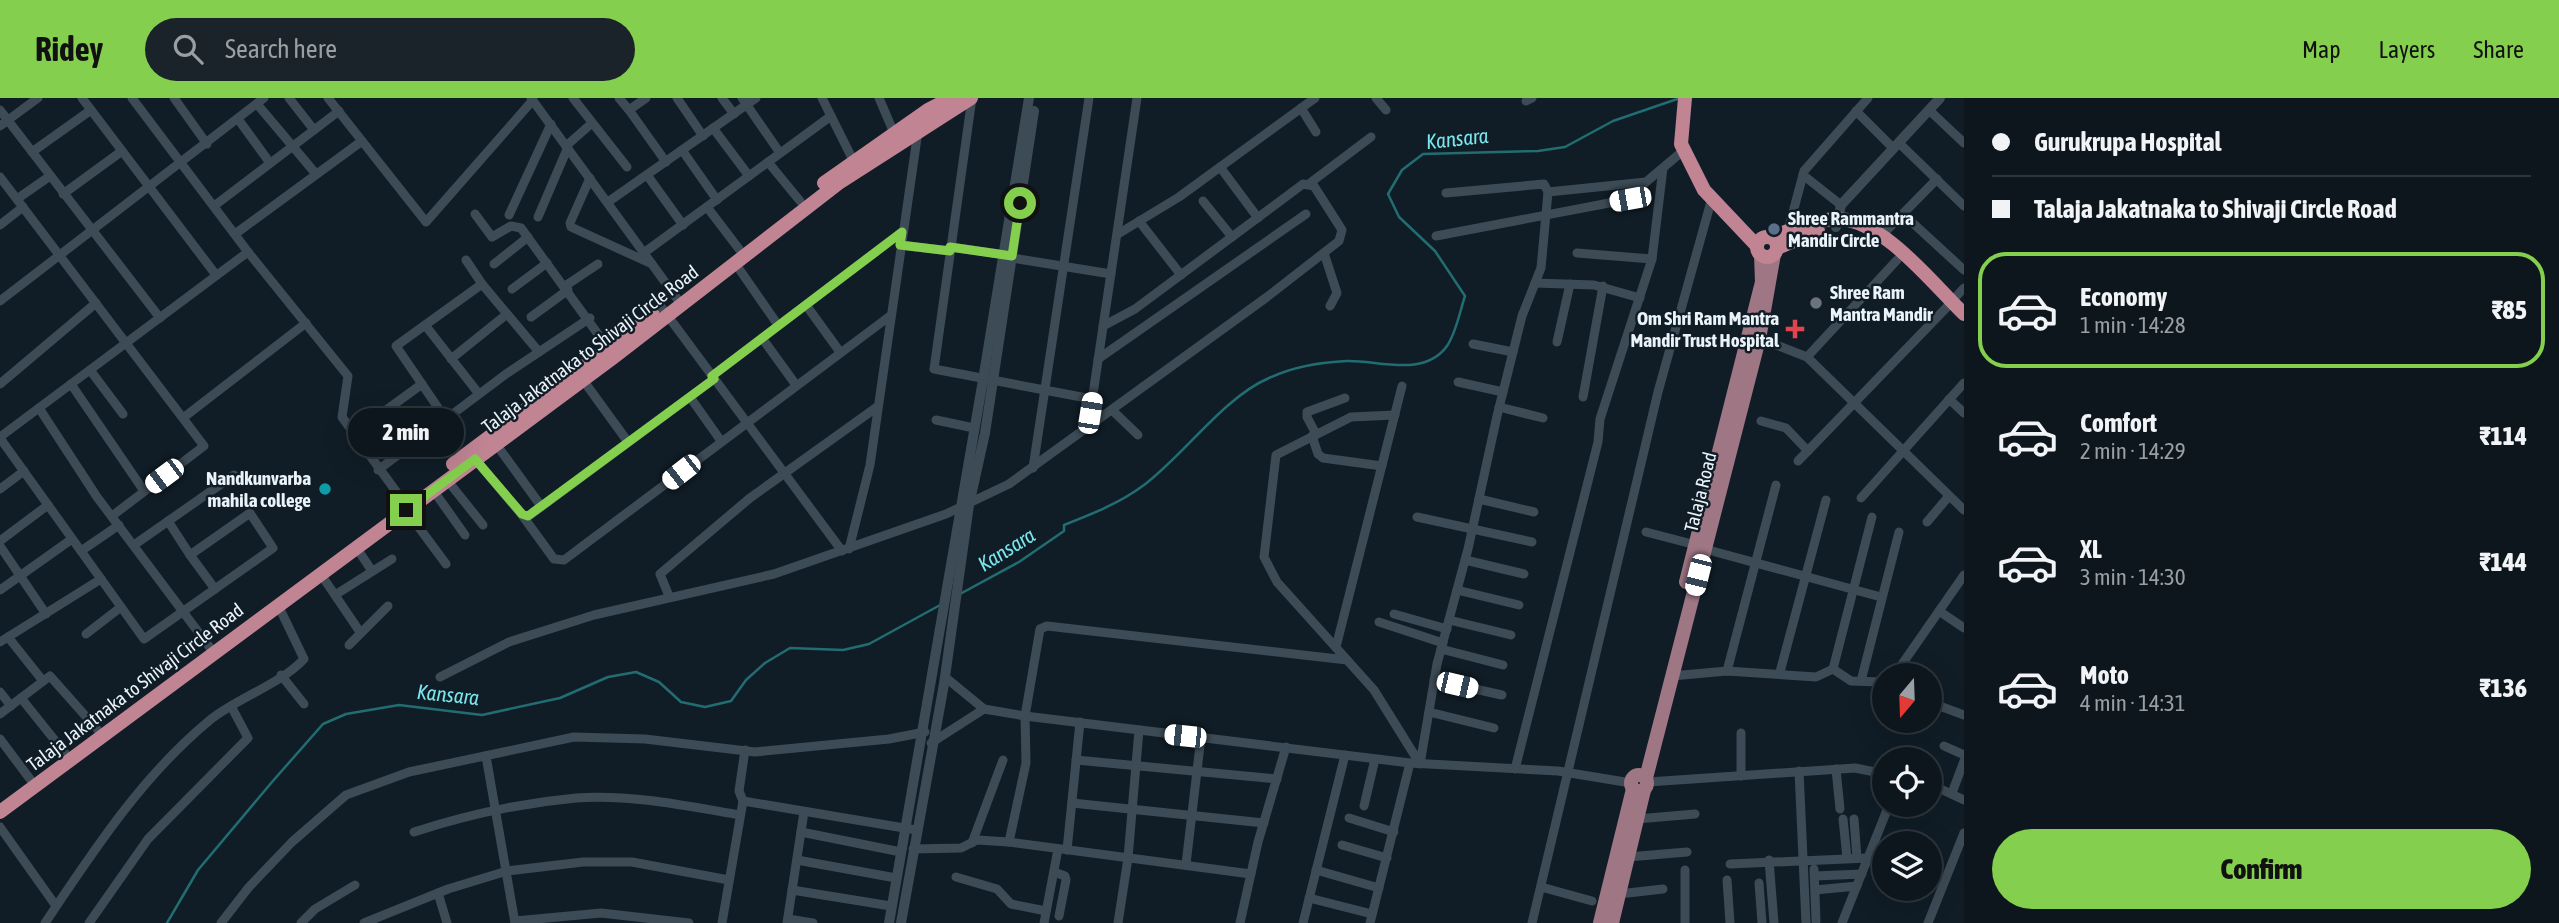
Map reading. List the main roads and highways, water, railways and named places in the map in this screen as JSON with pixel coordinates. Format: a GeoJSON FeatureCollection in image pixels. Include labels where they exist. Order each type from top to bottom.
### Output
{"type":"FeatureCollection","features":[{"type":"Feature","properties":{"kind":"highway","name":"Talaja Jakatnaka to Shivaji Circle Road"},"geometry":{"type":"LineString","coordinates":[[737,256],[800,201],[853,160],[951,98]]}},
{"type":"Feature","properties":{"kind":"highway","name":"Talaja Jakatnaka to Shivaji Circle Road"},"geometry":{"type":"LineString","coordinates":[[0,802],[96,729],[278,605],[356,547],[404,505],[433,490],[583,380],[737,256],[840,182],[971,98]]}},
{"type":"Feature","properties":{"kind":"highway"},"geometry":{"type":"LineString","coordinates":[[1685,98],[1682,143],[1694,171],[1712,198],[1767,246]]}},
{"type":"Feature","properties":{"kind":"highway"},"geometry":{"type":"LineString","coordinates":[[1694,171],[1767,246]]}},
{"type":"Feature","properties":{"kind":"highway"},"geometry":{"type":"LineString","coordinates":[[1767,246],[1816,232],[1838,217]]}},
{"type":"Feature","properties":{"kind":"highway"},"geometry":{"type":"LineString","coordinates":[[1767,246],[1788,232],[1838,217],[1857,221],[1882,236],[1964,324]]}},
{"type":"Feature","properties":{"kind":"highway"},"geometry":{"type":"LineString","coordinates":[[1838,217],[1865,231],[1949,305],[1964,314]]}},
{"type":"Feature","properties":{"kind":"highway","name":"Talaja Jakatnaka to Shivaji Circle Road"},"geometry":{"type":"LineString","coordinates":[[0,812],[608,348],[665,312]]}},
{"type":"Feature","properties":{"kind":"main road","name":"Talaja Road"},"geometry":{"type":"LineString","coordinates":[[1612,923],[1637,818],[1640,783],[1754,336],[1767,246]]}},
{"type":"Feature","properties":{"kind":"main road","name":"Talaja Road"},"geometry":{"type":"LineString","coordinates":[[1600,923],[1672,676],[1699,547]]}},
{"type":"Feature","properties":{"kind":"waterway","name":"Kansara"},"geometry":{"type":"LineString","coordinates":[[960,594],[1019,562],[1064,531],[1064,525],[1106,508],[1144,485],[1220,412],[1252,387],[1269,378],[1297,368],[1327,363],[1359,361],[1413,365],[1437,356],[1453,335],[1465,296],[1435,251],[1399,217],[1388,194],[1402,170],[1423,154],[1538,151],[1565,147],[1613,121],[1680,98]]}},
{"type":"Feature","properties":{"kind":"waterway","name":"Kansara"},"geometry":{"type":"LineString","coordinates":[[167,923],[198,870],[272,782],[323,724],[346,714],[399,705],[482,715],[560,698],[608,677],[636,672],[659,682],[681,702],[705,707],[731,701],[746,680],[765,663],[790,648],[843,650],[869,644],[942,604]]}},
{"type":"Feature","properties":{"kind":"place","name":"Shree Rammantra Mandir Circle"},"geometry":{"type":"Point","coordinates":[1774,229]}},
{"type":"Feature","properties":{"kind":"place","name":"Shree Ram Mantra Mandir"},"geometry":{"type":"Point","coordinates":[1816,303]}},
{"type":"Feature","properties":{"kind":"place","name":"Om Shri Ram Mantra Mandir Trust Hospital"},"geometry":{"type":"Point","coordinates":[1795,329]}},
{"type":"Feature","properties":{"kind":"place","name":"Nandkunvarba mahila college"},"geometry":{"type":"Point","coordinates":[325,489]}}]}
